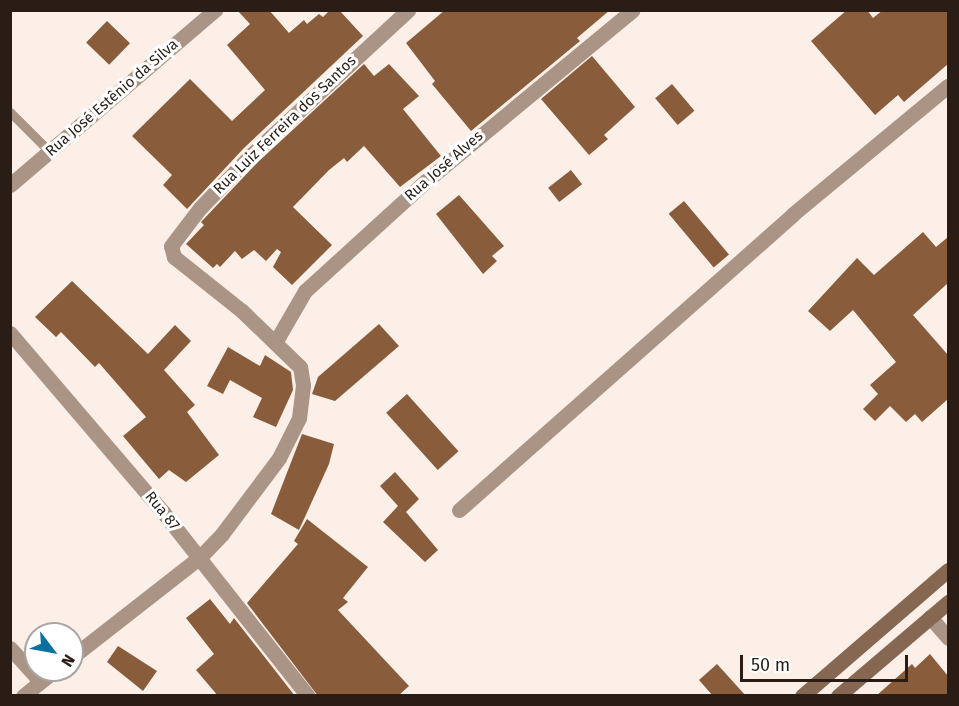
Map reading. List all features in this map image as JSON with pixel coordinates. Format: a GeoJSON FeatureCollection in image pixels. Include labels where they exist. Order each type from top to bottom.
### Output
{"type":"FeatureCollection","features":[{"type":"Feature","properties":{"kind":"street","name":"Rua José Estênio da Silva"},"geometry":{"type":"LineString","coordinates":[[10,185],[214,10]]}},
{"type":"Feature","properties":{"kind":"street","name":"Rua Luiz Ferreira dos Santos"},"geometry":{"type":"LineString","coordinates":[[276,341],[174,257],[171,246],[200,208],[251,155],[408,10]]}},
{"type":"Feature","properties":{"kind":"street","name":"Rua José Alves"},"geometry":{"type":"LineString","coordinates":[[276,341],[305,291],[426,181],[633,10]]}},
{"type":"Feature","properties":{"kind":"street"},"geometry":{"type":"LineString","coordinates":[[459,510],[793,214],[948,86]]}},
{"type":"Feature","properties":{"kind":"street","name":"Rua 87"},"geometry":{"type":"LineString","coordinates":[[10,333],[200,557],[308,696]]}},
{"type":"Feature","properties":{"kind":"street"},"geometry":{"type":"LineString","coordinates":[[84,648],[200,557],[279,458],[299,418],[303,385],[300,367],[276,341]]}},
{"type":"Feature","properties":{"kind":"street"},"geometry":{"type":"LineString","coordinates":[[802,696],[948,570]]}},
{"type":"Feature","properties":{"kind":"street"},"geometry":{"type":"LineString","coordinates":[[838,696],[948,602]]}},
{"type":"Feature","properties":{"kind":"street"},"geometry":{"type":"LineString","coordinates":[[930,617],[948,638]]}},
{"type":"Feature","properties":{"kind":"street"},"geometry":{"type":"LineString","coordinates":[[10,648],[24,663]]}},
{"type":"Feature","properties":{"kind":"street"},"geometry":{"type":"LineString","coordinates":[[23,696],[39,682]]}},
{"type":"Feature","properties":{"kind":"lane"},"geometry":{"type":"LineString","coordinates":[[10,112],[50,152]]}},
{"type":"Feature","properties":{"kind":"building"},"geometry":{"type":"Polygon","coordinates":[[[237,10],[269,10],[289,33],[304,20],[307,24],[319,14],[323,17],[330,10],[339,10],[363,36],[244,148],[187,209],[163,185],[172,175],[132,136],[190,79],[232,121],[265,90],[227,45],[250,24],[237,10]]]}},
{"type":"Feature","properties":{"kind":"building"},"geometry":{"type":"Polygon","coordinates":[[[445,10],[610,10],[577,38],[580,41],[471,131],[432,84],[435,81],[406,43],[445,10]]]}},
{"type":"Feature","properties":{"kind":"building"},"geometry":{"type":"Polygon","coordinates":[[[847,10],[867,10],[873,18],[883,10],[948,10],[948,64],[904,102],[898,95],[875,115],[811,41],[847,10]]]}},
{"type":"Feature","properties":{"kind":"building"},"geometry":{"type":"Polygon","coordinates":[[[107,21],[130,43],[109,65],[86,43],[107,21]]]}},
{"type":"Feature","properties":{"kind":"building"},"geometry":{"type":"Polygon","coordinates":[[[592,56],[635,107],[604,135],[608,139],[589,155],[541,99],[592,56]]]}},
{"type":"Feature","properties":{"kind":"building"},"geometry":{"type":"Polygon","coordinates":[[[364,64],[374,76],[389,64],[419,96],[403,109],[441,156],[400,187],[364,146],[347,162],[344,158],[329,170],[293,207],[332,245],[292,285],[273,267],[281,252],[277,249],[266,261],[254,250],[242,259],[235,251],[220,267],[217,264],[213,268],[186,244],[204,225],[201,222],[258,162],[364,64]]]}},
{"type":"Feature","properties":{"kind":"building"},"geometry":{"type":"Polygon","coordinates":[[[672,84],[694,111],[678,125],[655,98],[672,84]]]}},
{"type":"Feature","properties":{"kind":"building"},"geometry":{"type":"Polygon","coordinates":[[[571,170],[582,184],[559,202],[548,188],[571,170]]]}},
{"type":"Feature","properties":{"kind":"building"},"geometry":{"type":"Polygon","coordinates":[[[459,195],[504,246],[492,256],[497,261],[483,274],[436,214],[459,195]]]}},
{"type":"Feature","properties":{"kind":"building"},"geometry":{"type":"Polygon","coordinates":[[[684,201],[729,255],[714,267],[669,214],[684,201]]]}},
{"type":"Feature","properties":{"kind":"building"},"geometry":{"type":"Polygon","coordinates":[[[923,232],[936,247],[948,237],[948,283],[913,315],[948,355],[948,399],[922,422],[915,414],[906,422],[890,406],[875,421],[863,409],[878,394],[870,385],[896,362],[853,310],[830,331],[808,311],[857,258],[874,275],[923,232]]]}},
{"type":"Feature","properties":{"kind":"building"},"geometry":{"type":"Polygon","coordinates":[[[72,281],[148,354],[175,325],[191,341],[164,370],[195,405],[187,412],[219,455],[186,482],[169,470],[159,479],[123,436],[146,417],[99,363],[95,367],[61,332],[56,337],[35,317],[72,281]]]}},
{"type":"Feature","properties":{"kind":"building"},"geometry":{"type":"Polygon","coordinates":[[[379,324],[399,346],[335,401],[312,394],[318,377],[379,324]]]}},
{"type":"Feature","properties":{"kind":"building"},"geometry":{"type":"Polygon","coordinates":[[[228,347],[260,366],[265,355],[291,372],[293,390],[276,427],[253,417],[262,398],[230,380],[223,394],[207,386],[228,347]]]}},
{"type":"Feature","properties":{"kind":"building"},"geometry":{"type":"Polygon","coordinates":[[[407,394],[459,451],[438,470],[386,413],[407,394]]]}},
{"type":"Feature","properties":{"kind":"building"},"geometry":{"type":"Polygon","coordinates":[[[302,434],[334,444],[329,464],[299,530],[271,514],[302,434]]]}},
{"type":"Feature","properties":{"kind":"building"},"geometry":{"type":"Polygon","coordinates":[[[395,472],[419,499],[406,512],[438,550],[425,562],[383,522],[398,506],[380,486],[395,472]]]}},
{"type":"Feature","properties":{"kind":"building"},"geometry":{"type":"Polygon","coordinates":[[[307,519],[368,567],[343,598],[348,602],[338,610],[409,686],[398,696],[318,696],[247,603],[298,544],[294,541],[307,519]]]}},
{"type":"Feature","properties":{"kind":"building"},"geometry":{"type":"Polygon","coordinates":[[[210,599],[230,624],[234,618],[295,696],[218,696],[196,670],[214,654],[186,618],[210,599]]]}},
{"type":"Feature","properties":{"kind":"building"},"geometry":{"type":"Polygon","coordinates":[[[118,646],[157,671],[143,691],[107,662],[118,646]]]}},
{"type":"Feature","properties":{"kind":"building"},"geometry":{"type":"Polygon","coordinates":[[[930,654],[948,676],[948,696],[876,696],[912,664],[915,668],[930,654]]]}},
{"type":"Feature","properties":{"kind":"building"},"geometry":{"type":"Polygon","coordinates":[[[717,664],[746,696],[713,696],[699,680],[717,664]]]}}]}
